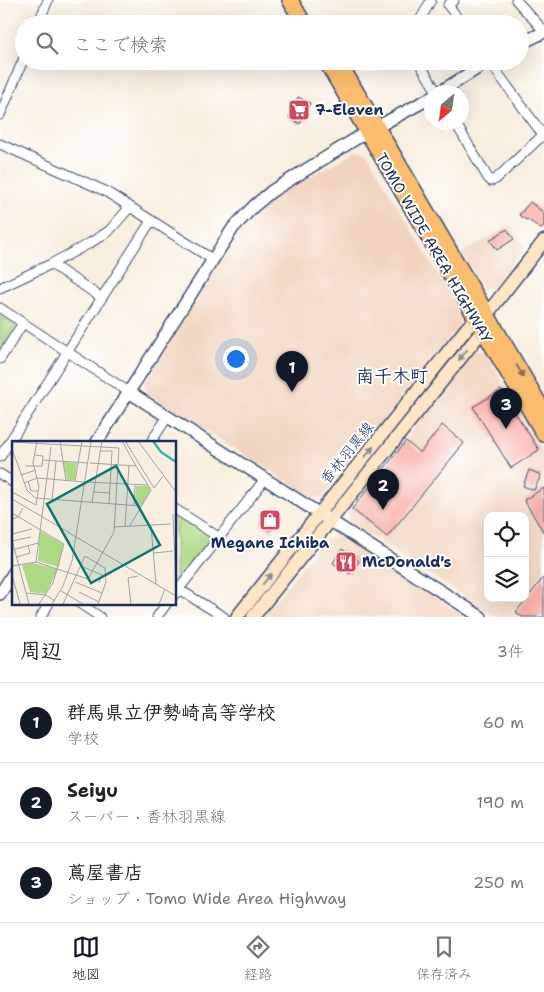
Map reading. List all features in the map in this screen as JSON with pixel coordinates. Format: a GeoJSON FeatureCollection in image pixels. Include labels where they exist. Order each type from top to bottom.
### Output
{"type":"FeatureCollection","features":[{"type":"Feature","properties":{"kind":"highway"},"geometry":{"type":"LineString","coordinates":[[290,0],[299,15]]}},
{"type":"Feature","properties":{"kind":"highway"},"geometry":{"type":"LineString","coordinates":[[302,0],[311,15]]}},
{"type":"Feature","properties":{"kind":"highway","name":"TOMO WIDE AREA HIGHWAY"},"geometry":{"type":"LineString","coordinates":[[332,70],[372,129]]}},
{"type":"Feature","properties":{"kind":"highway","name":"TOMO WIDE AREA HIGHWAY"},"geometry":{"type":"LineString","coordinates":[[342,70],[372,129],[482,321],[544,434]]}},
{"type":"Feature","properties":{"kind":"highway","name":"TOMO WIDE AREA HIGHWAY"},"geometry":{"type":"LineString","coordinates":[[482,321],[544,412]]}},
{"type":"Feature","properties":{"kind":"main road","name":"香林羽黒線"},"geometry":{"type":"LineString","coordinates":[[237,617],[325,516],[544,241]]}},
{"type":"Feature","properties":{"kind":"main road","name":"香林羽黒線"},"geometry":{"type":"LineString","coordinates":[[253,617],[325,516]]}},
{"type":"Feature","properties":{"kind":"street"},"geometry":{"type":"LineString","coordinates":[[42,15],[48,0]]}},
{"type":"Feature","properties":{"kind":"street"},"geometry":{"type":"LineString","coordinates":[[423,15],[431,0]]}},
{"type":"Feature","properties":{"kind":"street"},"geometry":{"type":"LineString","coordinates":[[519,1],[544,31],[529,39]]}},
{"type":"Feature","properties":{"kind":"street"},"geometry":{"type":"LineString","coordinates":[[449,2],[457,15]]}},
{"type":"Feature","properties":{"kind":"street"},"geometry":{"type":"LineString","coordinates":[[0,115],[19,70]]}},
{"type":"Feature","properties":{"kind":"street"},"geometry":{"type":"LineString","coordinates":[[424,70],[434,85]]}},
{"type":"Feature","properties":{"kind":"street"},"geometry":{"type":"LineString","coordinates":[[450,85],[474,70]]}},
{"type":"Feature","properties":{"kind":"street"},"geometry":{"type":"LineString","coordinates":[[460,130],[491,181],[496,179],[544,134],[496,70]]}},
{"type":"Feature","properties":{"kind":"street"},"geometry":{"type":"LineString","coordinates":[[98,441],[232,228],[272,191],[372,129],[424,102]]}},
{"type":"Feature","properties":{"kind":"street"},"geometry":{"type":"LineString","coordinates":[[0,144],[105,191],[212,259]]}},
{"type":"Feature","properties":{"kind":"street"},"geometry":{"type":"LineString","coordinates":[[0,288],[51,264],[109,231],[130,207]]}},
{"type":"Feature","properties":{"kind":"street"},"geometry":{"type":"LineString","coordinates":[[0,457],[66,351],[151,221]]}},
{"type":"Feature","properties":{"kind":"street"},"geometry":{"type":"LineString","coordinates":[[51,264],[102,298]]}},
{"type":"Feature","properties":{"kind":"street"},"geometry":{"type":"LineString","coordinates":[[0,308],[480,617]]}},
{"type":"Feature","properties":{"kind":"street"},"geometry":{"type":"LineString","coordinates":[[0,359],[23,323]]}},
{"type":"Feature","properties":{"kind":"street"},"geometry":{"type":"LineString","coordinates":[[153,441],[168,416]]}},
{"type":"Feature","properties":{"kind":"street"},"geometry":{"type":"LineString","coordinates":[[0,474],[12,482]]}},
{"type":"Feature","properties":{"kind":"street"},"geometry":{"type":"LineString","coordinates":[[224,617],[176,590],[220,538],[265,479]]}},
{"type":"Feature","properties":{"kind":"street"},"geometry":{"type":"LineString","coordinates":[[176,510],[220,538]]}},
{"type":"Feature","properties":{"kind":"street"},"geometry":{"type":"LineString","coordinates":[[0,594],[12,575]]}},
{"type":"Feature","properties":{"kind":"street"},"geometry":{"type":"LineString","coordinates":[[41,617],[48,604]]}},
{"type":"Feature","properties":{"kind":"street"},"geometry":{"type":"LineString","coordinates":[[80,604],[100,617]]}},
{"type":"Feature","properties":{"kind":"street"},"geometry":{"type":"LineString","coordinates":[[157,617],[167,604]]}},
{"type":"Feature","properties":{"kind":"shaded area"},"geometry":{"type":"Polygon","coordinates":[[[356,151],[367,153],[461,314],[459,326],[323,497],[313,498],[148,394],[144,383],[237,234],[277,195],[356,151]]]}},
{"type":"Feature","properties":{"kind":"shaded area"},"geometry":{"type":"Polygon","coordinates":[[[511,224],[525,249],[494,288],[481,288],[462,253],[511,224]]]}},
{"type":"Feature","properties":{"kind":"shaded area"},"geometry":{"type":"Polygon","coordinates":[[[473,352],[485,352],[544,453],[544,617],[496,617],[396,553],[388,545],[385,545],[348,521],[348,512],[473,352]]]}},
{"type":"Feature","properties":{"kind":"shaded area"},"geometry":{"type":"Polygon","coordinates":[[[338,536],[374,557],[375,560],[385,564],[465,617],[262,617],[324,539],[338,536]]]}},
{"type":"Feature","properties":{"kind":"green space"},"geometry":{"type":"Polygon","coordinates":[[[0,315],[16,326],[0,351],[0,315]]]}},
{"type":"Feature","properties":{"kind":"green space"},"geometry":{"type":"Polygon","coordinates":[[[176,514],[212,537],[212,540],[180,581],[176,581],[176,514]]]}},
{"type":"Feature","properties":{"kind":"building","name":"7-Eleven"},"geometry":{"type":"Polygon","coordinates":[[[298,97],[310,103],[300,124],[289,118],[298,97]]]}},
{"type":"Feature","properties":{"kind":"building"},"geometry":{"type":"Polygon","coordinates":[[[530,202],[544,213],[544,225],[541,229],[519,215],[530,202]]]}},
{"type":"Feature","properties":{"kind":"building"},"geometry":{"type":"Polygon","coordinates":[[[507,229],[514,239],[497,250],[490,240],[507,229]]]}},
{"type":"Feature","properties":{"kind":"building"},"geometry":{"type":"Polygon","coordinates":[[[501,390],[539,450],[511,468],[473,407],[501,390]]]}},
{"type":"Feature","properties":{"kind":"building"},"geometry":{"type":"Polygon","coordinates":[[[442,425],[464,443],[387,537],[352,509],[406,441],[420,453],[442,425]]]}},
{"type":"Feature","properties":{"kind":"building"},"geometry":{"type":"Polygon","coordinates":[[[529,470],[541,475],[534,490],[523,486],[529,470]]]}},
{"type":"Feature","properties":{"kind":"building"},"geometry":{"type":"Polygon","coordinates":[[[544,488],[544,533],[524,500],[544,488]]]}},
{"type":"Feature","properties":{"kind":"building","name":"Megane Ichiba"},"geometry":{"type":"Polygon","coordinates":[[[269,510],[280,517],[271,530],[261,523],[269,510]]]}},
{"type":"Feature","properties":{"kind":"building","name":"McDonald's"},"geometry":{"type":"Polygon","coordinates":[[[342,549],[359,561],[350,574],[333,563],[342,549]]]}},
{"type":"Feature","properties":{"kind":"building"},"geometry":{"type":"Polygon","coordinates":[[[544,577],[544,617],[522,617],[516,612],[524,602],[529,602],[529,596],[544,577]]]}},
{"type":"Feature","properties":{"kind":"place","name":"7-Eleven"},"geometry":{"type":"Point","coordinates":[299,110]}},
{"type":"Feature","properties":{"kind":"place","name":"群馬県立伊勢崎高等学校"},"geometry":{"type":"Point","coordinates":[292,392]}},
{"type":"Feature","properties":{"kind":"place","name":"蔦屋書店"},"geometry":{"type":"Point","coordinates":[506,429]}},
{"type":"Feature","properties":{"kind":"place","name":"Seiyu"},"geometry":{"type":"Point","coordinates":[383,510]}},
{"type":"Feature","properties":{"kind":"place","name":"Megane Ichiba"},"geometry":{"type":"Point","coordinates":[270,520]}},
{"type":"Feature","properties":{"kind":"place","name":"McDonald's"},"geometry":{"type":"Point","coordinates":[346,562]}},
{"type":"Feature","properties":{"kind":"district","name":"南千木町"},"geometry":{"type":"Point","coordinates":[392,376]}}]}
